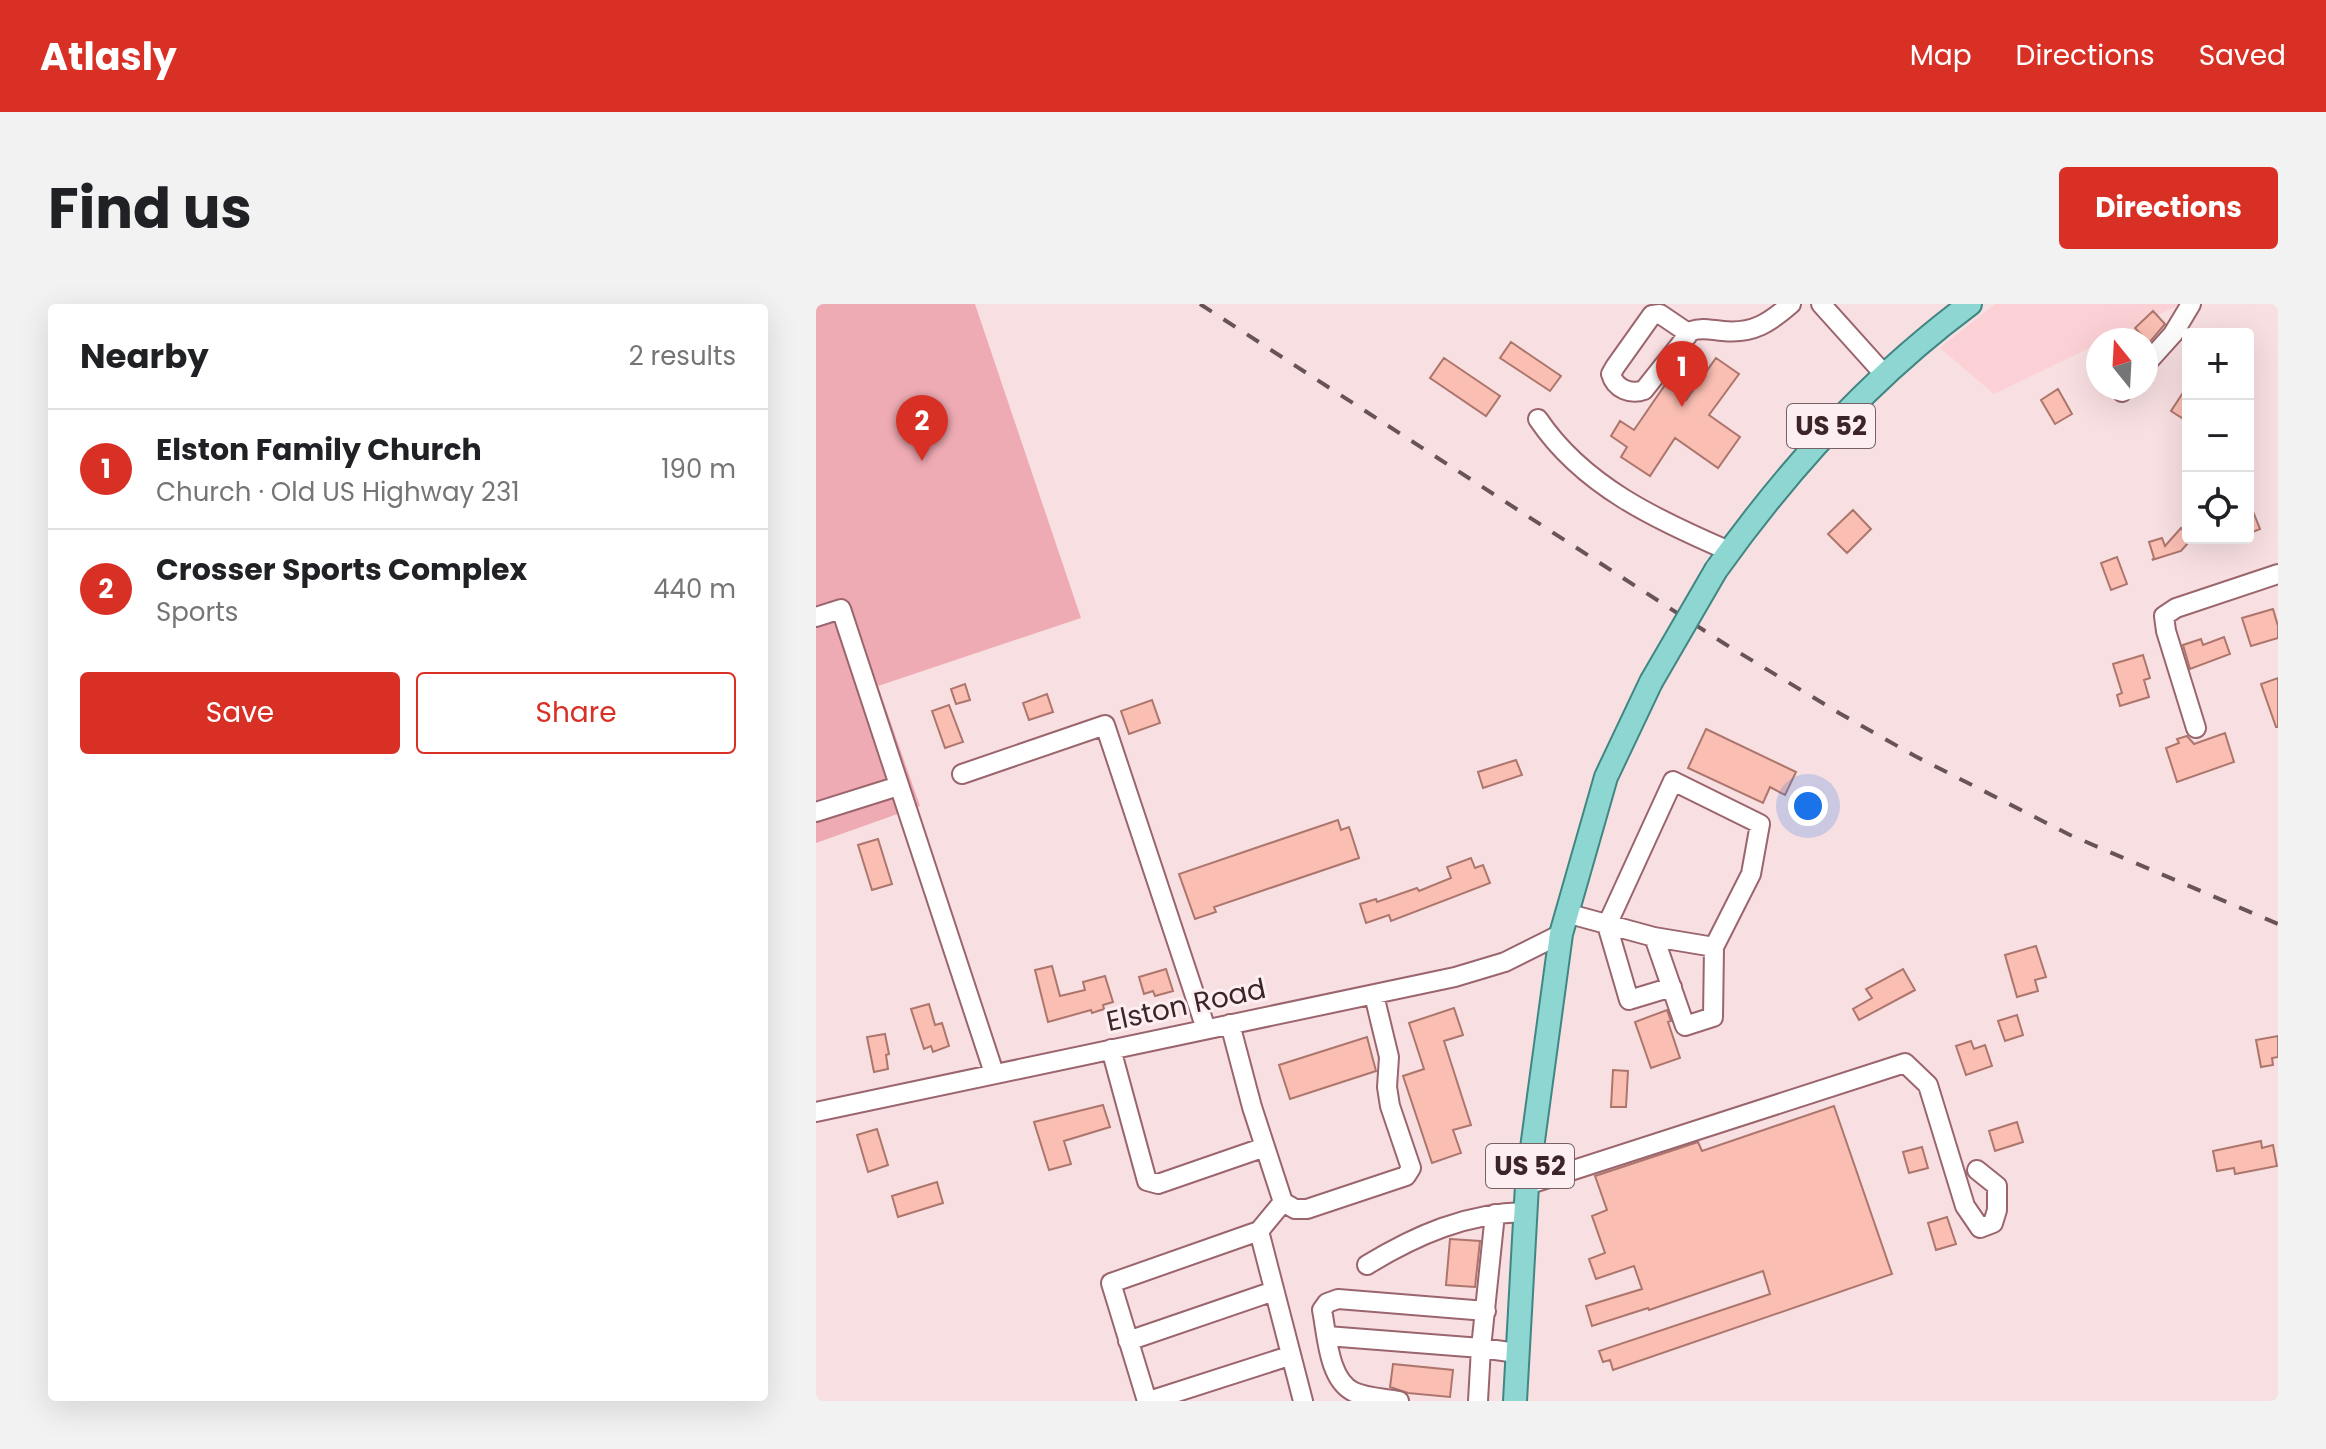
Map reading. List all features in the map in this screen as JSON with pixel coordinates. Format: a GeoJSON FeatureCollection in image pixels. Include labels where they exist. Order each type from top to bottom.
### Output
{"type":"FeatureCollection","features":[{"type":"Feature","properties":{"kind":"main road","name":"US 52"},"geometry":{"type":"LineString","coordinates":[[1515,1401],[1527,1185],[1564,923],[1606,777],[1651,682],[1716,570],[1759,509],[1797,464],[1884,374],[1970,304]]}},
{"type":"Feature","properties":{"kind":"street"},"geometry":{"type":"LineString","coordinates":[[1688,333],[1660,314],[1652,315],[1615,367],[1611,374],[1613,380],[1629,393],[1644,390],[1688,333],[1700,328],[1744,332],[1762,327],[1791,304]]}},
{"type":"Feature","properties":{"kind":"street"},"geometry":{"type":"LineString","coordinates":[[1821,304],[1884,374]]}},
{"type":"Feature","properties":{"kind":"street"},"geometry":{"type":"LineString","coordinates":[[2158,351],[2173,334],[2191,304]]}},
{"type":"Feature","properties":{"kind":"street"},"geometry":{"type":"LineString","coordinates":[[1538,419],[1569,459],[1630,503],[1669,525],[1729,551]]}},
{"type":"Feature","properties":{"kind":"street"},"geometry":{"type":"LineString","coordinates":[[2196,728],[2164,616],[2176,608],[2278,574]]}},
{"type":"Feature","properties":{"kind":"street"},"geometry":{"type":"LineString","coordinates":[[816,617],[841,609],[994,1073]]}},
{"type":"Feature","properties":{"kind":"street"},"geometry":{"type":"LineString","coordinates":[[962,774],[1105,725],[1206,1029]]}},
{"type":"Feature","properties":{"kind":"street"},"geometry":{"type":"LineString","coordinates":[[1654,937],[1672,987],[1685,1026],[1713,1017],[1714,947],[1751,874],[1760,824],[1673,781],[1607,925],[1629,1000],[1672,987]]}},
{"type":"Feature","properties":{"kind":"street"},"geometry":{"type":"LineString","coordinates":[[816,812],[889,789]]}},
{"type":"Feature","properties":{"kind":"street"},"geometry":{"type":"LineString","coordinates":[[1564,923],[1607,925],[1714,947]]}},
{"type":"Feature","properties":{"kind":"street","name":"Elston Road"},"geometry":{"type":"LineString","coordinates":[[816,1112],[1475,972],[1505,962],[1564,923]]}},
{"type":"Feature","properties":{"kind":"street"},"geometry":{"type":"LineString","coordinates":[[1230,1024],[1283,1202],[1295,1209],[1307,1209],[1406,1176],[1411,1168],[1390,1106],[1387,1087],[1389,1057],[1374,995]]}},
{"type":"Feature","properties":{"kind":"street"},"geometry":{"type":"LineString","coordinates":[[1111,1049],[1147,1181],[1158,1184],[1265,1147]]}},
{"type":"Feature","properties":{"kind":"street"},"geometry":{"type":"LineString","coordinates":[[1527,1185],[1905,1063],[1928,1085],[1965,1206],[1980,1228],[1993,1223],[1997,1210],[1997,1186],[1977,1170]]}},
{"type":"Feature","properties":{"kind":"street"},"geometry":{"type":"LineString","coordinates":[[1283,1202],[1259,1231],[1111,1283],[1148,1401],[1289,1356]]}},
{"type":"Feature","properties":{"kind":"street"},"geometry":{"type":"LineString","coordinates":[[1367,1265],[1401,1244],[1459,1221],[1525,1212]]}},
{"type":"Feature","properties":{"kind":"street"},"geometry":{"type":"LineString","coordinates":[[1478,1401],[1495,1214]]}},
{"type":"Feature","properties":{"kind":"street"},"geometry":{"type":"LineString","coordinates":[[1259,1231],[1303,1401]]}},
{"type":"Feature","properties":{"kind":"street"},"geometry":{"type":"LineString","coordinates":[[1128,1341],[1274,1291]]}},
{"type":"Feature","properties":{"kind":"street"},"geometry":{"type":"LineString","coordinates":[[1399,1401],[1352,1392],[1339,1378],[1322,1310],[1327,1303],[1338,1299],[1486,1311]]}},
{"type":"Feature","properties":{"kind":"street"},"geometry":{"type":"LineString","coordinates":[[1327,1336],[1517,1353]]}},
{"type":"Feature","properties":{"kind":"shaded area"},"geometry":{"type":"Polygon","coordinates":[[[816,304],[975,304],[1081,618],[878,686],[920,806],[816,843],[816,304]]]}},
{"type":"Feature","properties":{"kind":"shaded area"},"geometry":{"type":"Polygon","coordinates":[[[1995,304],[2181,304],[2131,328],[2086,328],[2086,350],[1994,394],[1940,348],[1995,304]]]}},
{"type":"Feature","properties":{"kind":"building"},"geometry":{"type":"Polygon","coordinates":[[[2153,311],[2165,324],[2158,332],[2158,328],[2135,328],[2153,311]]]}},
{"type":"Feature","properties":{"kind":"building"},"geometry":{"type":"Polygon","coordinates":[[[1511,342],[1561,376],[1550,391],[1500,358],[1511,342]]]}},
{"type":"Feature","properties":{"kind":"building"},"geometry":{"type":"Polygon","coordinates":[[[1444,358],[1500,396],[1486,416],[1430,378],[1444,358]]]}},
{"type":"Feature","properties":{"kind":"building"},"geometry":{"type":"Polygon","coordinates":[[[1716,358],[1739,374],[1709,415],[1740,437],[1718,468],[1675,438],[1650,476],[1621,457],[1627,447],[1611,436],[1620,421],[1634,430],[1665,385],[1686,400],[1716,358]]]}},
{"type":"Feature","properties":{"kind":"building"},"geometry":{"type":"Polygon","coordinates":[[[2058,389],[2072,414],[2055,424],[2041,400],[2058,389]]]}},
{"type":"Feature","properties":{"kind":"building"},"geometry":{"type":"Polygon","coordinates":[[[2182,394],[2182,418],[2171,411],[2182,394]]]}},
{"type":"Feature","properties":{"kind":"building"},"geometry":{"type":"Polygon","coordinates":[[[1853,510],[1871,529],[1847,553],[1828,534],[1853,510]]]}},
{"type":"Feature","properties":{"kind":"building"},"geometry":{"type":"Polygon","coordinates":[[[2254,514],[2260,529],[2254,532],[2254,514]]]}},
{"type":"Feature","properties":{"kind":"building"},"geometry":{"type":"Polygon","coordinates":[[[2181,528],[2182,544],[2187,544],[2181,551],[2152,560],[2149,542],[2162,538],[2165,546],[2181,528]]]}},
{"type":"Feature","properties":{"kind":"building"},"geometry":{"type":"Polygon","coordinates":[[[2117,557],[2127,584],[2111,590],[2101,563],[2117,557]]]}},
{"type":"Feature","properties":{"kind":"building"},"geometry":{"type":"Polygon","coordinates":[[[2273,609],[2278,638],[2251,646],[2242,618],[2273,609]]]}},
{"type":"Feature","properties":{"kind":"building"},"geometry":{"type":"Polygon","coordinates":[[[2224,637],[2230,654],[2190,669],[2183,645],[2201,639],[2203,645],[2224,637]]]}},
{"type":"Feature","properties":{"kind":"building"},"geometry":{"type":"Polygon","coordinates":[[[2143,655],[2150,678],[2144,680],[2149,697],[2120,706],[2117,695],[2122,693],[2113,664],[2143,655]]]}},
{"type":"Feature","properties":{"kind":"building"},"geometry":{"type":"Polygon","coordinates":[[[2278,678],[2278,727],[2276,727],[2261,684],[2278,678]]]}},
{"type":"Feature","properties":{"kind":"building"},"geometry":{"type":"Polygon","coordinates":[[[965,684],[970,700],[956,704],[951,689],[965,684]]]}},
{"type":"Feature","properties":{"kind":"building"},"geometry":{"type":"Polygon","coordinates":[[[1047,694],[1053,712],[1029,720],[1023,703],[1047,694]]]}},
{"type":"Feature","properties":{"kind":"building"},"geometry":{"type":"Polygon","coordinates":[[[1152,700],[1160,723],[1129,734],[1121,711],[1152,700]]]}},
{"type":"Feature","properties":{"kind":"building"},"geometry":{"type":"Polygon","coordinates":[[[949,705],[963,742],[945,748],[932,711],[949,705]]]}},
{"type":"Feature","properties":{"kind":"building"},"geometry":{"type":"Polygon","coordinates":[[[1706,729],[1796,772],[1785,795],[1770,787],[1763,803],[1688,768],[1706,729]]]}},
{"type":"Feature","properties":{"kind":"building"},"geometry":{"type":"Polygon","coordinates":[[[2225,733],[2234,762],[2177,782],[2166,748],[2187,736],[2194,744],[2225,733]]]}},
{"type":"Feature","properties":{"kind":"building"},"geometry":{"type":"Polygon","coordinates":[[[1516,760],[1522,775],[1483,788],[1478,772],[1516,760]]]}},
{"type":"Feature","properties":{"kind":"building"},"geometry":{"type":"Polygon","coordinates":[[[1338,820],[1341,830],[1349,827],[1359,858],[1214,907],[1216,912],[1195,919],[1179,874],[1338,820]]]}},
{"type":"Feature","properties":{"kind":"building"},"geometry":{"type":"Polygon","coordinates":[[[878,839],[892,884],[872,890],[858,845],[878,839]]]}},
{"type":"Feature","properties":{"kind":"building"},"geometry":{"type":"Polygon","coordinates":[[[1471,858],[1475,868],[1483,865],[1490,883],[1391,921],[1389,915],[1366,923],[1360,904],[1376,899],[1377,902],[1417,888],[1419,891],[1451,878],[1447,867],[1471,858]]]}},
{"type":"Feature","properties":{"kind":"building"},"geometry":{"type":"Polygon","coordinates":[[[2036,946],[2046,977],[2035,980],[2038,991],[2017,997],[2005,955],[2036,946]]]}},
{"type":"Feature","properties":{"kind":"building"},"geometry":{"type":"Polygon","coordinates":[[[1052,966],[1060,996],[1085,990],[1083,982],[1105,976],[1113,1002],[1092,1013],[1091,1010],[1048,1022],[1035,970],[1052,966]]]}},
{"type":"Feature","properties":{"kind":"building"},"geometry":{"type":"Polygon","coordinates":[[[1166,969],[1173,991],[1155,996],[1153,991],[1144,994],[1139,977],[1166,969]]]}},
{"type":"Feature","properties":{"kind":"building"},"geometry":{"type":"Polygon","coordinates":[[[1903,969],[1915,990],[1859,1020],[1853,1009],[1872,998],[1866,989],[1903,969]]]}},
{"type":"Feature","properties":{"kind":"building"},"geometry":{"type":"Polygon","coordinates":[[[929,1004],[935,1025],[942,1023],[949,1046],[933,1052],[931,1046],[924,1049],[911,1009],[929,1004]]]}},
{"type":"Feature","properties":{"kind":"building"},"geometry":{"type":"Polygon","coordinates":[[[1454,1008],[1463,1035],[1444,1041],[1471,1125],[1453,1130],[1461,1153],[1432,1163],[1403,1076],[1424,1069],[1409,1023],[1454,1008]]]}},
{"type":"Feature","properties":{"kind":"building"},"geometry":{"type":"Polygon","coordinates":[[[1667,1010],[1680,1058],[1651,1068],[1635,1022],[1667,1010]]]}},
{"type":"Feature","properties":{"kind":"building"},"geometry":{"type":"Polygon","coordinates":[[[2017,1015],[2023,1035],[2005,1041],[1998,1021],[2017,1015]]]}},
{"type":"Feature","properties":{"kind":"building"},"geometry":{"type":"Polygon","coordinates":[[[885,1034],[888,1069],[874,1072],[867,1037],[885,1034]]]}},
{"type":"Feature","properties":{"kind":"building"},"geometry":{"type":"Polygon","coordinates":[[[2278,1036],[2278,1057],[2272,1058],[2273,1065],[2261,1067],[2256,1040],[2278,1036]]]}},
{"type":"Feature","properties":{"kind":"building"},"geometry":{"type":"Polygon","coordinates":[[[1367,1037],[1376,1071],[1290,1099],[1279,1065],[1367,1037]]]}},
{"type":"Feature","properties":{"kind":"building"},"geometry":{"type":"Polygon","coordinates":[[[1971,1041],[1974,1049],[1985,1045],[1992,1066],[1966,1075],[1956,1046],[1971,1041]]]}},
{"type":"Feature","properties":{"kind":"building"},"geometry":{"type":"Polygon","coordinates":[[[1613,1070],[1628,1071],[1626,1107],[1611,1107],[1613,1070]]]}},
{"type":"Feature","properties":{"kind":"building"},"geometry":{"type":"Polygon","coordinates":[[[1103,1105],[1110,1127],[1064,1141],[1071,1164],[1049,1170],[1034,1122],[1103,1105]]]}},
{"type":"Feature","properties":{"kind":"building"},"geometry":{"type":"Polygon","coordinates":[[[1834,1106],[1892,1274],[1613,1370],[1610,1360],[1603,1362],[1599,1351],[1770,1294],[1763,1271],[1592,1326],[1586,1306],[1642,1289],[1634,1266],[1596,1279],[1589,1259],[1605,1253],[1592,1216],[1607,1210],[1595,1176],[1698,1142],[1702,1151],[1834,1106]]]}},
{"type":"Feature","properties":{"kind":"building"},"geometry":{"type":"Polygon","coordinates":[[[2017,1122],[2023,1142],[1995,1151],[1989,1131],[2017,1122]]]}},
{"type":"Feature","properties":{"kind":"building"},"geometry":{"type":"Polygon","coordinates":[[[877,1129],[888,1165],[868,1172],[857,1135],[877,1129]]]}},
{"type":"Feature","properties":{"kind":"building"},"geometry":{"type":"Polygon","coordinates":[[[2261,1141],[2262,1148],[2273,1145],[2277,1166],[2235,1174],[2234,1168],[2217,1171],[2213,1151],[2261,1141]]]}},
{"type":"Feature","properties":{"kind":"building"},"geometry":{"type":"Polygon","coordinates":[[[1922,1147],[1928,1168],[1909,1173],[1903,1152],[1922,1147]]]}},
{"type":"Feature","properties":{"kind":"building"},"geometry":{"type":"Polygon","coordinates":[[[937,1182],[943,1203],[898,1217],[892,1196],[937,1182]]]}},
{"type":"Feature","properties":{"kind":"building"},"geometry":{"type":"Polygon","coordinates":[[[1947,1217],[1956,1244],[1936,1250],[1928,1223],[1947,1217]]]}},
{"type":"Feature","properties":{"kind":"building"},"geometry":{"type":"Polygon","coordinates":[[[1450,1239],[1480,1241],[1475,1287],[1446,1285],[1450,1239]]]}},
{"type":"Feature","properties":{"kind":"building"},"geometry":{"type":"Polygon","coordinates":[[[1393,1364],[1453,1370],[1450,1397],[1408,1393],[1390,1387],[1393,1364]]]}},
{"type":"Feature","properties":{"kind":"railway"},"geometry":{"type":"LineString","coordinates":[[1200,304],[1725,644],[1839,713],[1915,756],[2070,835],[2278,924]]}},
{"type":"Feature","properties":{"kind":"place","name":"Elston Family Church"},"geometry":{"type":"Point","coordinates":[1682,407]}},
{"type":"Feature","properties":{"kind":"place","name":"Crosser Sports Complex"},"geometry":{"type":"Point","coordinates":[922,461]}}]}
